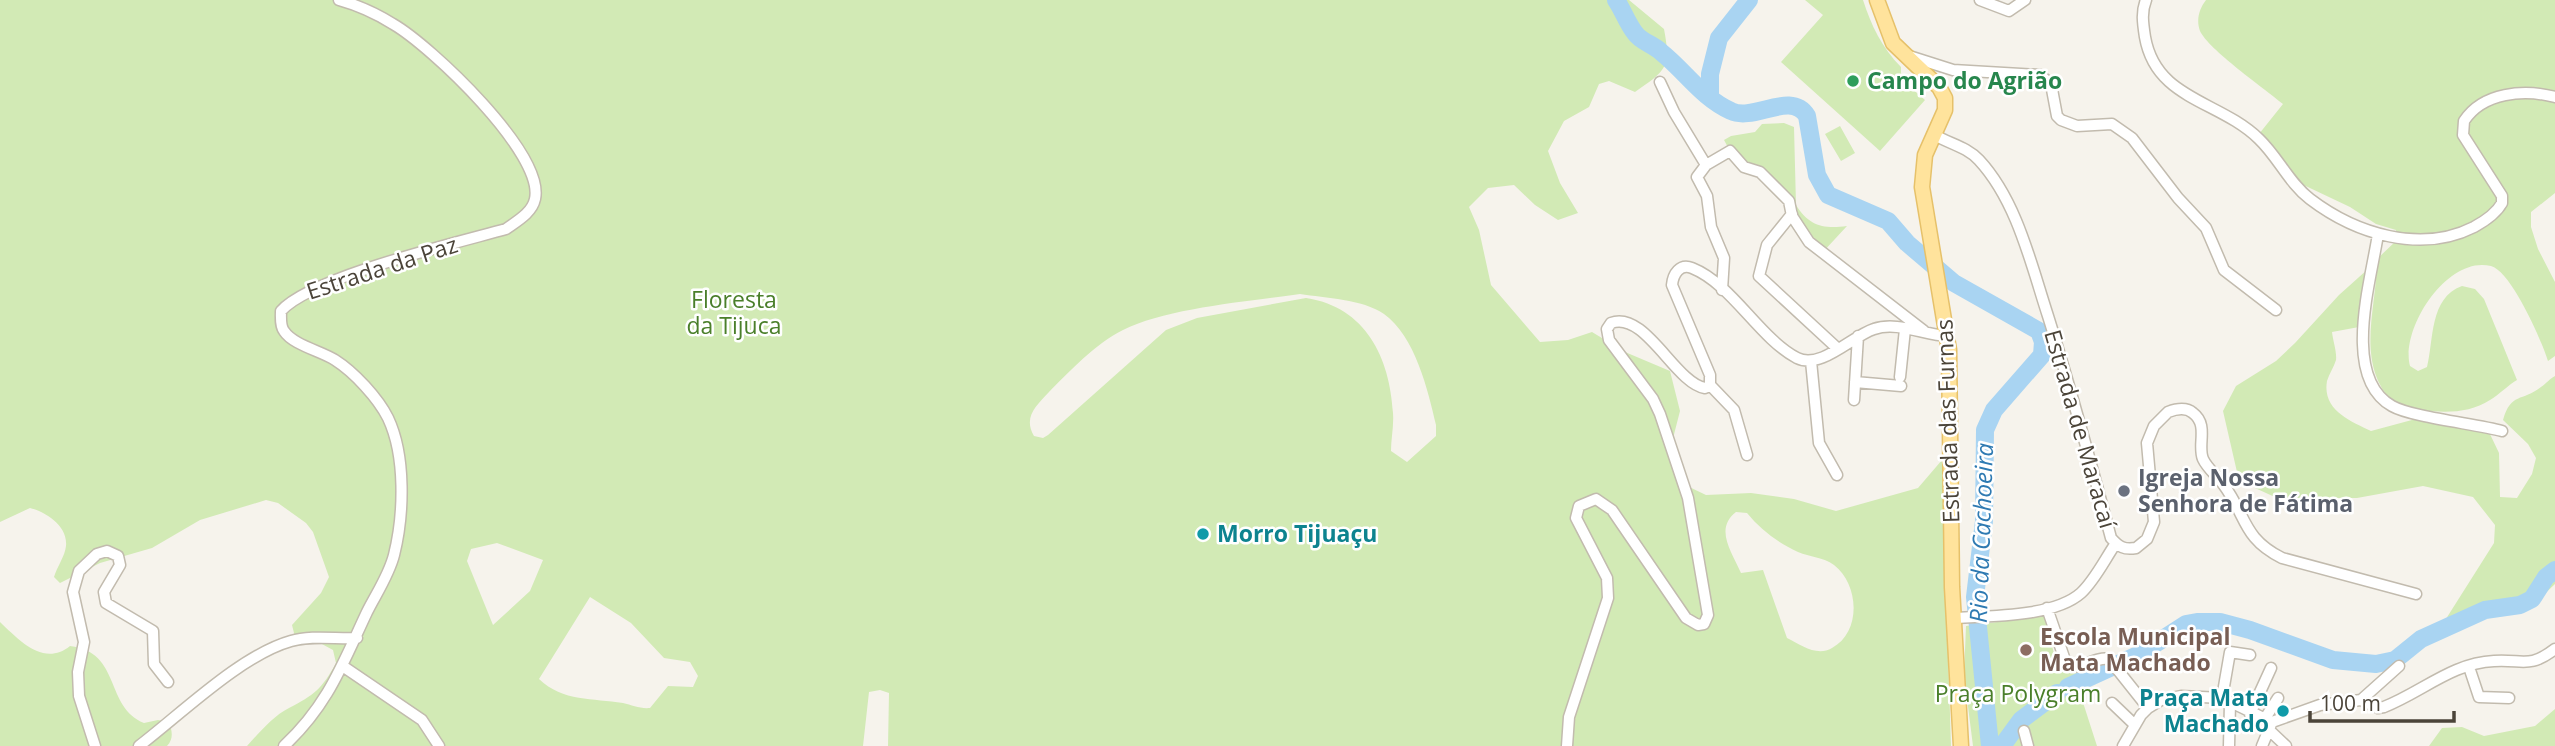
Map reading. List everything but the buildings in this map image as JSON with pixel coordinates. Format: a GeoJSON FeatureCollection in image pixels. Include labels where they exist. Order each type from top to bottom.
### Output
{"type":"FeatureCollection","features":[{"type":"Feature","properties":{"kind":"main road","name":"Estrada das Furnas"},"geometry":{"type":"LineString","coordinates":[[1877,0],[1888,35],[1943,94],[1945,110],[1925,155],[1922,187],[1942,289],[1948,336],[1961,617],[1961,746]]}},
{"type":"Feature","properties":{"kind":"street","name":"Estrada da Paz"},"geometry":{"type":"LineString","coordinates":[[284,746],[306,726],[344,667],[394,557],[399,526],[396,443],[388,417],[365,387],[337,361],[289,337],[283,331],[281,311],[300,295],[378,265],[506,229],[523,217],[535,202],[536,185],[517,144],[435,55],[394,24],[339,0]]}},
{"type":"Feature","properties":{"kind":"street"},"geometry":{"type":"LineString","coordinates":[[1980,0],[2009,11],[2025,0]]}},
{"type":"Feature","properties":{"kind":"street"},"geometry":{"type":"LineString","coordinates":[[2146,0],[2143,16],[2147,44],[2154,66],[2162,75],[2259,139],[2308,198],[2350,223],[2378,234],[2415,240],[2452,235],[2492,215],[2502,203],[2502,196],[2463,135],[2464,121],[2482,103],[2505,95],[2521,93],[2555,97]]}},
{"type":"Feature","properties":{"kind":"street"},"geometry":{"type":"LineString","coordinates":[[1903,54],[1953,70],[2040,75],[2051,84],[2057,116],[2061,120],[2077,126],[2107,122],[2121,127],[2146,153],[2169,188],[2206,228],[2224,270],[2276,310]]}},
{"type":"Feature","properties":{"kind":"street"},"geometry":{"type":"LineString","coordinates":[[1660,82],[1674,112],[1706,165]]}},
{"type":"Feature","properties":{"kind":"street","name":"Estrada de Maracaí"},"geometry":{"type":"LineString","coordinates":[[1933,134],[1969,150],[1979,160],[2012,215],[2035,275],[2076,407],[2111,538],[2116,543],[2125,549],[2136,548],[2151,532],[2154,522],[2147,443],[2149,434],[2168,412],[2186,410],[2194,414],[2201,425],[2205,463],[2224,485],[2250,533],[2263,547],[2282,558],[2416,594]]}},
{"type":"Feature","properties":{"kind":"street"},"geometry":{"type":"LineString","coordinates":[[1722,290],[1724,258],[1711,227],[1707,196],[1697,177],[1706,165],[1730,151],[1744,167],[1760,173],[1790,201],[1792,214],[1809,242],[1926,333]]}},
{"type":"Feature","properties":{"kind":"street"},"geometry":{"type":"LineString","coordinates":[[1792,214],[1767,245],[1759,276],[1837,348]]}},
{"type":"Feature","properties":{"kind":"street"},"geometry":{"type":"LineString","coordinates":[[2378,234],[2363,355],[2366,375],[2376,392],[2393,407],[2502,430]]}},
{"type":"Feature","properties":{"kind":"street"},"geometry":{"type":"LineString","coordinates":[[1747,455],[1734,410],[1710,384],[1710,375],[1675,292],[1673,278],[1679,269],[1691,267],[1722,290],[1788,352],[1803,361],[1811,361],[1877,328],[1905,329],[1948,336]]}},
{"type":"Feature","properties":{"kind":"street"},"geometry":{"type":"LineString","coordinates":[[1567,746],[1569,717],[1608,598],[1607,578],[1576,518],[1579,506],[1596,499],[1603,502],[1612,510],[1686,618],[1698,625],[1704,624],[1708,615],[1688,498],[1660,414],[1642,383],[1609,340],[1607,329],[1618,321],[1626,323],[1656,344],[1688,380],[1698,387],[1710,384]]}},
{"type":"Feature","properties":{"kind":"street"},"geometry":{"type":"LineString","coordinates":[[1855,382],[1901,382],[1905,329]]}},
{"type":"Feature","properties":{"kind":"street"},"geometry":{"type":"LineString","coordinates":[[1854,400],[1858,336]]}},
{"type":"Feature","properties":{"kind":"street"},"geometry":{"type":"LineString","coordinates":[[1811,361],[1819,443],[1837,475]]}},
{"type":"Feature","properties":{"kind":"street"},"geometry":{"type":"LineString","coordinates":[[1961,617],[2047,608],[2072,600],[2084,590],[2116,543]]}},
{"type":"Feature","properties":{"kind":"street"},"geometry":{"type":"LineString","coordinates":[[95,746],[79,696],[78,672],[84,642],[73,592],[79,571],[97,554],[107,551],[118,556],[120,565],[104,592],[106,603],[153,631],[154,664],[168,682]]}},
{"type":"Feature","properties":{"kind":"street"},"geometry":{"type":"LineString","coordinates":[[2047,608],[2067,666],[2075,667],[2104,658],[2112,661],[2148,708]]}},
{"type":"Feature","properties":{"kind":"street"},"geometry":{"type":"LineString","coordinates":[[139,746],[229,676],[284,644],[300,639],[357,638]]}},
{"type":"Feature","properties":{"kind":"street"},"geometry":{"type":"LineString","coordinates":[[2268,724],[2320,705],[2361,700],[2378,708],[2384,707],[2449,672],[2493,661],[2532,663],[2555,649]]}},
{"type":"Feature","properties":{"kind":"street"},"geometry":{"type":"LineString","coordinates":[[2229,746],[2227,702],[2232,652],[2250,655]]}},
{"type":"Feature","properties":{"kind":"street"},"geometry":{"type":"LineString","coordinates":[[2361,700],[2377,682],[2399,666]]}},
{"type":"Feature","properties":{"kind":"street"},"geometry":{"type":"LineString","coordinates":[[344,667],[422,720],[439,746]]}},
{"type":"Feature","properties":{"kind":"street"},"geometry":{"type":"LineString","coordinates":[[2469,667],[2479,697],[2509,698]]}},
{"type":"Feature","properties":{"kind":"street"},"geometry":{"type":"LineString","coordinates":[[2250,714],[2271,668]]}},
{"type":"Feature","properties":{"kind":"street"},"geometry":{"type":"LineString","coordinates":[[2123,746],[2148,708],[2161,701],[2181,696],[2227,702],[2268,724],[2287,746]]}},
{"type":"Feature","properties":{"kind":"street"},"geometry":{"type":"LineString","coordinates":[[2262,746],[2277,698]]}},
{"type":"Feature","properties":{"kind":"street"},"geometry":{"type":"LineString","coordinates":[[2112,704],[2135,725]]}},
{"type":"Feature","properties":{"kind":"street"},"geometry":{"type":"LineString","coordinates":[[2024,731],[2028,746]]}},
{"type":"Feature","properties":{"kind":"green space","name":"Floresta da Tijuca"},"geometry":{"type":"Polygon","coordinates":[[[0,0],[1629,0],[1664,29],[1667,52],[1664,66],[1654,78],[1635,92],[1609,81],[1599,84],[1589,107],[1564,121],[1548,151],[1560,183],[1578,213],[1558,220],[1535,205],[1514,185],[1488,188],[1469,207],[1479,230],[1491,285],[1540,342],[1568,340],[1592,332],[1625,352],[1670,371],[1680,411],[1670,450],[1683,484],[1706,495],[1751,493],[1794,499],[1836,511],[1918,488],[1942,460],[1951,746],[888,746],[889,693],[880,690],[869,692],[863,746],[247,746],[277,715],[317,690],[336,663],[333,650],[320,643],[295,637],[292,625],[321,593],[329,577],[313,532],[306,523],[278,503],[266,500],[200,520],[152,548],[100,563],[60,583],[54,577],[65,550],[66,539],[60,526],[43,513],[30,508],[0,522],[0,0]],[[1300,294],[1209,306],[1141,322],[1103,342],[1049,392],[1032,412],[1030,423],[1034,436],[1043,438],[1048,435],[1166,330],[1197,318],[1306,298],[1327,303],[1344,312],[1371,338],[1387,373],[1391,393],[1391,451],[1407,462],[1436,436],[1433,411],[1419,365],[1404,336],[1384,314],[1365,305],[1344,300],[1300,294]],[[1736,512],[1726,526],[1727,541],[1741,573],[1763,570],[1787,638],[1809,649],[1821,651],[1842,641],[1852,620],[1854,608],[1852,595],[1842,573],[1830,562],[1798,552],[1784,544],[1764,530],[1747,513],[1736,512]],[[497,543],[471,549],[467,561],[493,625],[530,591],[543,560],[497,543]],[[590,597],[539,679],[558,692],[568,695],[650,708],[668,686],[693,687],[698,676],[690,662],[664,658],[631,623],[590,597]]]}},
{"type":"Feature","properties":{"kind":"green space","name":"Campo do Agrião"},"geometry":{"type":"Polygon","coordinates":[[[1805,0],[1863,0],[1878,36],[1901,67],[1901,79],[1925,100],[1880,151],[1781,62],[1823,15],[1805,0]]]}},
{"type":"Feature","properties":{"kind":"green space"},"geometry":{"type":"Polygon","coordinates":[[[2206,0],[2555,0],[2555,193],[2531,212],[2531,227],[2538,249],[2555,282],[2555,356],[2548,361],[2533,323],[2516,293],[2499,271],[2491,266],[2474,266],[2458,272],[2443,283],[2430,298],[2412,333],[2410,366],[2418,371],[2427,367],[2438,310],[2451,292],[2462,286],[2475,289],[2484,299],[2517,380],[2490,400],[2468,409],[2443,412],[2394,404],[2374,371],[2370,335],[2377,259],[2397,240],[2396,230],[2376,224],[2350,207],[2293,180],[2259,134],[2283,104],[2205,39],[2198,19],[2206,0]]]}},
{"type":"Feature","properties":{"kind":"green space"},"geometry":{"type":"Polygon","coordinates":[[[1784,123],[1794,127],[1796,205],[1812,222],[1831,227],[1847,226],[1822,253],[1792,210],[1730,151],[1724,140],[1731,136],[1755,132],[1762,124],[1784,123]]]}},
{"type":"Feature","properties":{"kind":"green space"},"geometry":{"type":"Polygon","coordinates":[[[1840,126],[1855,153],[1841,161],[1825,134],[1840,126]]]}},
{"type":"Feature","properties":{"kind":"green space"},"geometry":{"type":"Polygon","coordinates":[[[2368,269],[2359,327],[2332,332],[2336,360],[2327,381],[2329,400],[2333,407],[2355,423],[2371,431],[2423,417],[2489,432],[2499,453],[2500,497],[2517,498],[2532,474],[2536,458],[2528,444],[2503,420],[2514,401],[2534,392],[2555,376],[2555,584],[2533,605],[2433,629],[2444,622],[2494,543],[2495,525],[2473,497],[2423,486],[2357,498],[2277,498],[2255,488],[2237,472],[2223,411],[2236,386],[2276,361],[2339,295],[2368,269]]]}},
{"type":"Feature","properties":{"kind":"green space","name":"Praça Polygram"},"geometry":{"type":"Polygon","coordinates":[[[2044,616],[2056,661],[2066,672],[2078,673],[2109,664],[2117,671],[2078,687],[2097,746],[1973,746],[1964,675],[1966,626],[2044,616]]]}},
{"type":"Feature","properties":{"kind":"green space"},"geometry":{"type":"Polygon","coordinates":[[[0,622],[24,643],[42,653],[60,652],[70,646],[86,650],[98,658],[131,715],[144,723],[158,720],[169,722],[172,734],[167,746],[0,746],[0,622]]]}},
{"type":"Feature","properties":{"kind":"green space"},"geometry":{"type":"Polygon","coordinates":[[[2555,709],[2555,746],[2429,746],[2442,728],[2462,727],[2484,736],[2535,726],[2555,709]]]}},
{"type":"Feature","properties":{"kind":"waterway","name":"Rio da Cachoeira"},"geometry":{"type":"LineString","coordinates":[[1616,0],[1638,36],[1670,59],[1702,92],[1721,106],[1740,113],[1782,106],[1800,109],[1807,116],[1817,175],[1828,195],[1888,221],[1907,243],[1954,283],[2039,331],[2043,342],[2042,355],[1994,410],[1985,430],[1984,521],[1975,597],[1990,746]]}},
{"type":"Feature","properties":{"kind":"waterway"},"geometry":{"type":"LineString","coordinates":[[1710,97],[1710,74],[1719,38],[1749,0]]}},
{"type":"Feature","properties":{"kind":"waterway"},"geometry":{"type":"LineString","coordinates":[[2068,687],[2138,655],[2186,624],[2197,622],[2220,622],[2250,630],[2333,660],[2376,664],[2395,660],[2421,639],[2485,610],[2520,605],[2532,599],[2546,577],[2555,570]]}},
{"type":"Feature","properties":{"kind":"waterway"},"geometry":{"type":"LineString","coordinates":[[2002,746],[2021,720],[2057,693]]}},
{"type":"Feature","properties":{"kind":"place","name":"Campo do Agrião"},"geometry":{"type":"Point","coordinates":[1853,81]}},
{"type":"Feature","properties":{"kind":"place","name":"Igreja Nossa Senhora de Fátima"},"geometry":{"type":"Point","coordinates":[2124,491]}},
{"type":"Feature","properties":{"kind":"place","name":"Morro Tijuaçu"},"geometry":{"type":"Point","coordinates":[1203,534]}},
{"type":"Feature","properties":{"kind":"place","name":"Escola Municipal Mata Machado"},"geometry":{"type":"Point","coordinates":[2026,650]}},
{"type":"Feature","properties":{"kind":"place","name":"Praça Mata Machado"},"geometry":{"type":"Point","coordinates":[2283,711]}}]}
